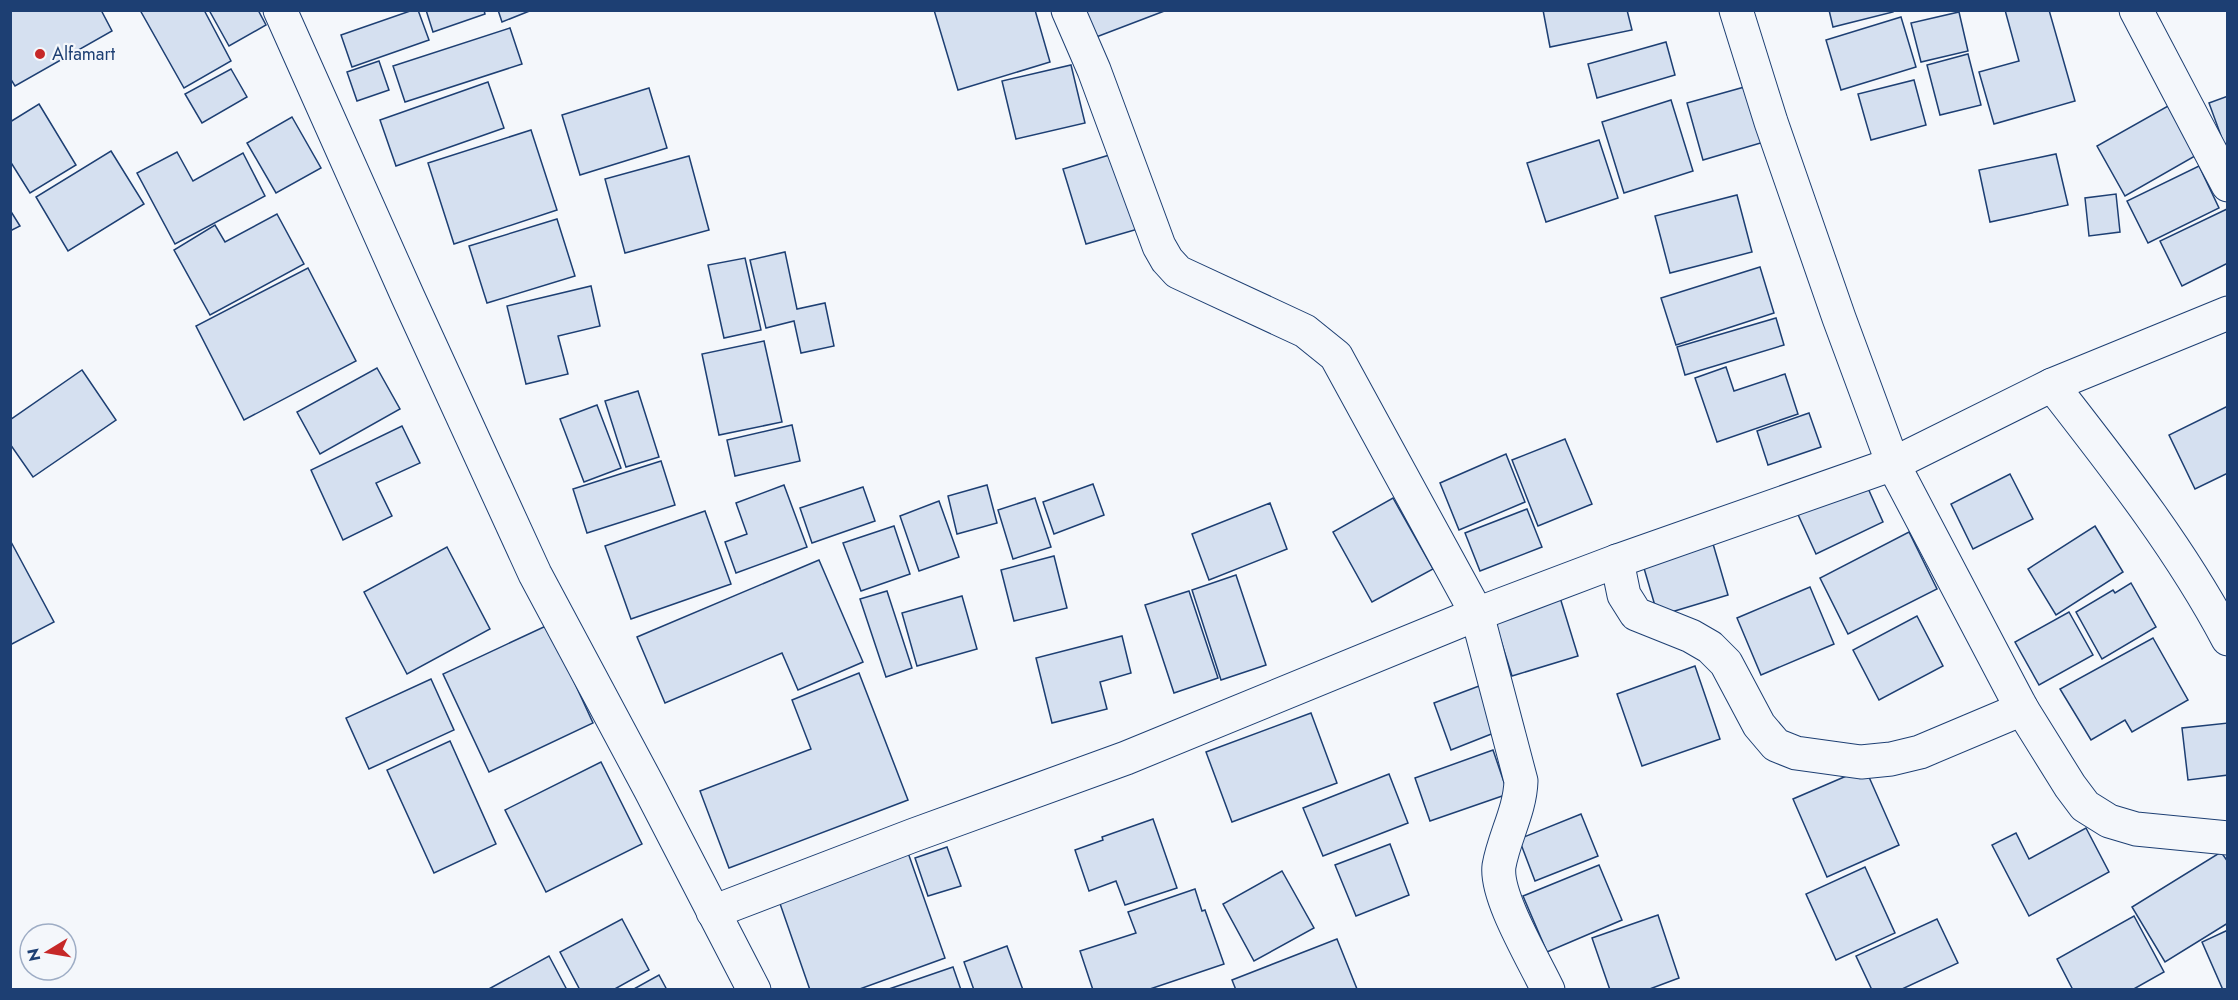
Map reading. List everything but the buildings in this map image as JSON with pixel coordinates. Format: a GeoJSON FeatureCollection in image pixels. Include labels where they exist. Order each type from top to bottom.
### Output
{"type":"FeatureCollection","features":[{"type":"Feature","properties":{"kind":"street"},"geometry":{"type":"LineString","coordinates":[[280,10],[403,286],[536,574],[754,990]]}},
{"type":"Feature","properties":{"kind":"street"},"geometry":{"type":"LineString","coordinates":[[1068,10],[1094,70],[1159,246],[1167,260],[1178,272],[1194,281],[1305,331],[1336,356],[1477,614],[1520,770],[1521,781],[1521,794],[1502,852],[1498,876],[1505,899],[1548,990]]}},
{"type":"Feature","properties":{"kind":"street"},"geometry":{"type":"LineString","coordinates":[[2136,10],[2228,185]]}},
{"type":"Feature","properties":{"kind":"street"},"geometry":{"type":"LineString","coordinates":[[1744,13],[1778,144],[1893,464],[2022,709],[2085,806],[2109,821],[2136,829],[2228,838]]}},
{"type":"Feature","properties":{"kind":"street"},"geometry":{"type":"LineString","coordinates":[[713,912],[914,835],[1126,758],[1477,614],[1617,561],[1893,464],[2052,385],[2228,313]]}},
{"type":"Feature","properties":{"kind":"street"},"geometry":{"type":"LineString","coordinates":[[2052,385],[2126,482],[2206,597],[2228,639]]}},
{"type":"Feature","properties":{"kind":"street"},"geometry":{"type":"LineString","coordinates":[[1617,561],[1624,595],[1636,614],[1691,636],[1710,647],[1726,663],[1759,725],[1776,745],[1796,753],[1861,762],[1891,759],[1920,752],[2022,709]]}},
{"type":"Feature","properties":{"kind":"place","name":"Alfamart"},"geometry":{"type":"Point","coordinates":[40,54]}}]}
